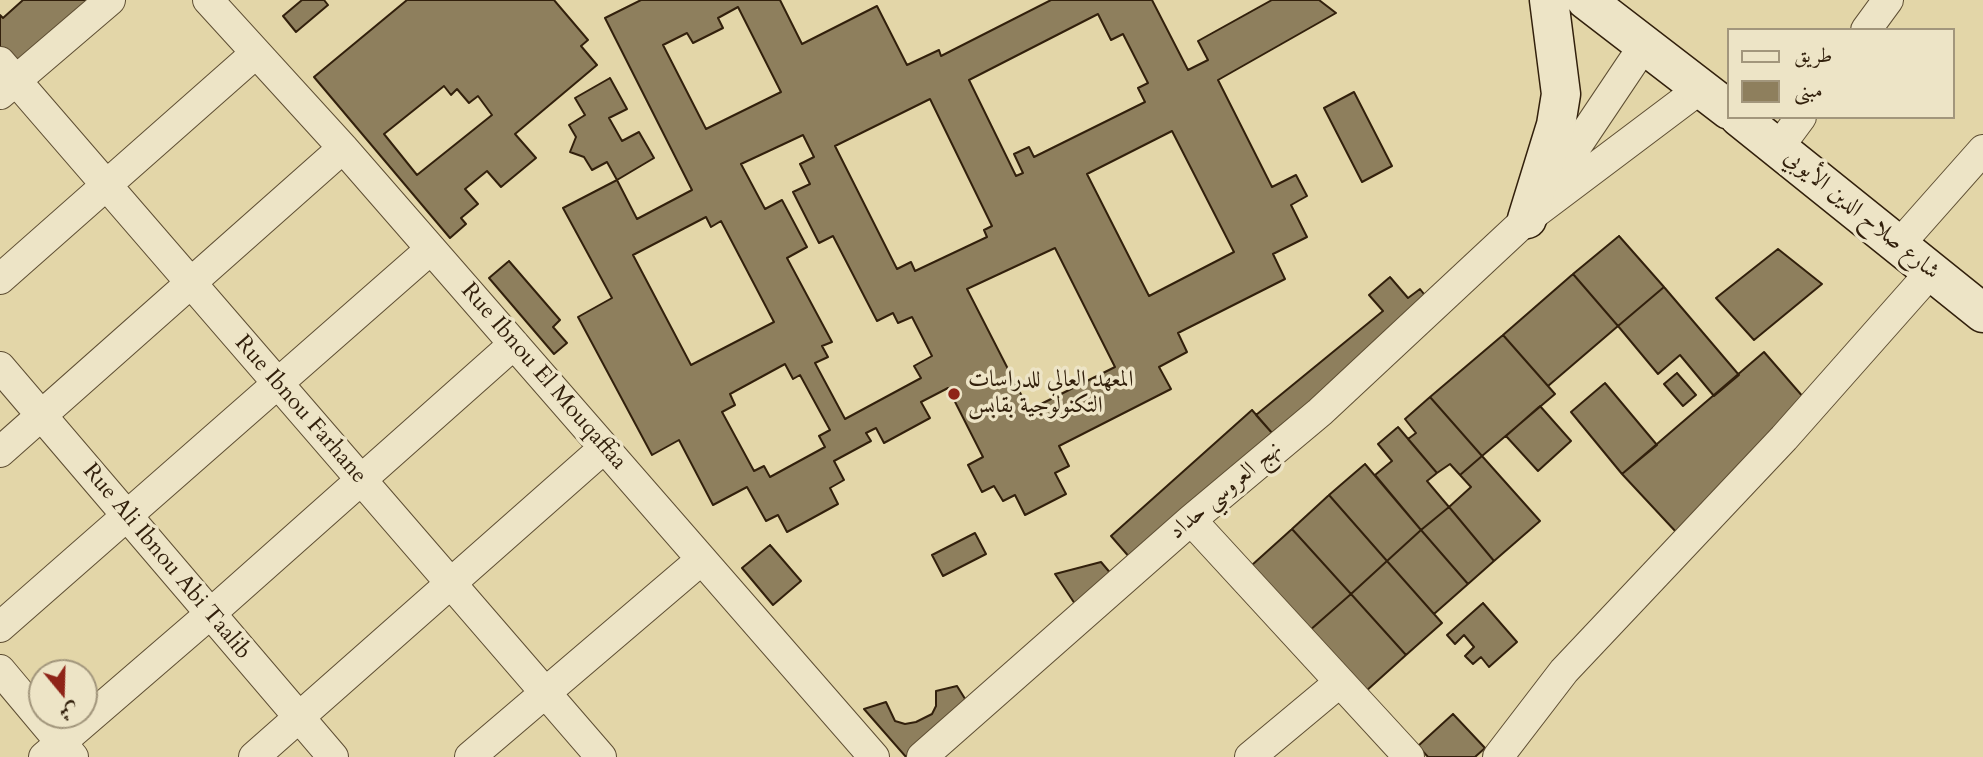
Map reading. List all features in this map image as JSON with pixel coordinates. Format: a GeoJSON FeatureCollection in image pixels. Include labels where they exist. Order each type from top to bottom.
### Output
{"type":"FeatureCollection","features":[{"type":"Feature","properties":{"kind":"main road"},"geometry":{"type":"LineString","coordinates":[[1527,219],[1556,125],[1561,94],[1549,0]]}},
{"type":"Feature","properties":{"kind":"main road"},"geometry":{"type":"LineString","coordinates":[[1587,0],[1715,99]]}},
{"type":"Feature","properties":{"kind":"main road","name":"شارع صلاح الدين الأيوبي"},"geometry":{"type":"LineString","coordinates":[[1742,119],[1897,247],[1983,313]]}},
{"type":"Feature","properties":{"kind":"street"},"geometry":{"type":"LineString","coordinates":[[5,78],[110,0]]}},
{"type":"Feature","properties":{"kind":"street","name":"Rue Ibnou El Mouqaffaa"},"geometry":{"type":"LineString","coordinates":[[208,0],[431,248],[874,757]]}},
{"type":"Feature","properties":{"kind":"street"},"geometry":{"type":"LineString","coordinates":[[1867,28],[1888,0]]}},
{"type":"Feature","properties":{"kind":"street"},"geometry":{"type":"LineString","coordinates":[[1527,219],[1645,44]]}},
{"type":"Feature","properties":{"kind":"street"},"geometry":{"type":"LineString","coordinates":[[0,279],[256,53]]}},
{"type":"Feature","properties":{"kind":"street","name":"Rue Ibnou Farhane"},"geometry":{"type":"LineString","coordinates":[[5,78],[106,186],[601,757]]}},
{"type":"Feature","properties":{"kind":"street"},"geometry":{"type":"LineString","coordinates":[[1527,219],[1715,99]]}},
{"type":"Feature","properties":{"kind":"street"},"geometry":{"type":"LineString","coordinates":[[1779,148],[1800,119]]}},
{"type":"Feature","properties":{"kind":"street"},"geometry":{"type":"LineString","coordinates":[[0,452],[343,148]]}},
{"type":"Feature","properties":{"kind":"street"},"geometry":{"type":"LineString","coordinates":[[1897,247],[1983,150]]}},
{"type":"Feature","properties":{"kind":"street","name":"نهج العروسي حداد"},"geometry":{"type":"LineString","coordinates":[[922,757],[1191,520],[1320,412],[1527,219]]}},
{"type":"Feature","properties":{"kind":"street"},"geometry":{"type":"LineString","coordinates":[[0,627],[431,248]]}},
{"type":"Feature","properties":{"kind":"street"},"geometry":{"type":"LineString","coordinates":[[1498,757],[1564,671],[1784,438],[1930,272]]}},
{"type":"Feature","properties":{"kind":"street"},"geometry":{"type":"LineString","coordinates":[[0,670],[59,752],[514,344]]}},
{"type":"Feature","properties":{"kind":"street","name":"Rue Ali Ibnou Abi Taalib"},"geometry":{"type":"LineString","coordinates":[[0,367],[333,757]]}},
{"type":"Feature","properties":{"kind":"street"},"geometry":{"type":"LineString","coordinates":[[254,757],[604,447]]}},
{"type":"Feature","properties":{"kind":"street"},"geometry":{"type":"LineString","coordinates":[[1191,520],[1409,757]]}},
{"type":"Feature","properties":{"kind":"street"},"geometry":{"type":"LineString","coordinates":[[470,757],[701,560]]}},
{"type":"Feature","properties":{"kind":"street"},"geometry":{"type":"LineString","coordinates":[[1250,757],[1340,682]]}},
{"type":"Feature","properties":{"kind":"building"},"geometry":{"type":"Polygon","coordinates":[[[23,0],[90,0],[12,67],[0,53],[0,15],[3,18],[23,0]]]}},
{"type":"Feature","properties":{"kind":"building"},"geometry":{"type":"Polygon","coordinates":[[[302,0],[324,0],[328,5],[296,32],[283,16],[302,0]]]}},
{"type":"Feature","properties":{"kind":"building"},"geometry":{"type":"Polygon","coordinates":[[[407,0],[554,0],[588,40],[581,46],[597,65],[515,134],[536,158],[501,187],[487,171],[465,189],[478,204],[461,218],[466,224],[450,238],[314,77],[407,0]],[[444,86],[384,134],[417,175],[492,115],[478,96],[469,103],[457,89],[451,95],[444,86]]]}},
{"type":"Feature","properties":{"kind":"building"},"geometry":{"type":"Polygon","coordinates":[[[641,0],[780,0],[802,44],[877,6],[907,65],[939,50],[941,56],[1051,0],[1152,0],[1188,70],[1208,60],[1198,41],[1272,0],[1319,0],[1336,13],[1218,80],[1272,187],[1296,175],[1307,196],[1291,205],[1307,237],[1273,254],[1285,279],[1178,333],[1187,352],[1159,367],[1171,389],[1059,446],[1069,466],[1055,473],[1066,494],[1025,515],[1015,495],[1003,501],[994,486],[982,492],[968,465],[983,457],[948,388],[921,402],[930,418],[884,443],[876,428],[866,433],[871,441],[834,461],[844,480],[830,488],[838,504],[787,532],[778,515],[766,521],[747,487],[713,505],[679,440],[652,455],[578,317],[612,298],[563,208],[617,180],[637,219],[692,190],[605,18],[641,0]],[[738,7],[718,18],[723,28],[693,43],[687,33],[663,45],[706,129],[781,92],[738,7]],[[1098,14],[969,80],[1016,176],[1023,173],[1014,154],[1029,147],[1034,157],[1145,102],[1138,88],[1148,83],[1123,34],[1111,40],[1098,14]],[[930,99],[835,146],[897,269],[911,262],[915,271],[987,237],[984,230],[992,226],[930,99]],[[1172,131],[1087,174],[1149,296],[1234,252],[1172,131]],[[803,135],[741,164],[765,209],[782,200],[807,247],[787,258],[832,342],[822,346],[828,357],[815,363],[845,419],[921,378],[914,366],[932,356],[912,317],[898,323],[893,313],[877,321],[833,236],[819,243],[793,192],[810,184],[800,164],[814,157],[803,135]],[[706,217],[633,255],[691,365],[774,322],[721,221],[711,227],[706,217]],[[1055,248],[967,289],[1029,410],[1115,367],[1055,248]],[[785,364],[730,394],[735,405],[722,412],[754,471],[764,466],[770,477],[825,447],[819,436],[830,430],[800,375],[793,379],[785,364]]]}},
{"type":"Feature","properties":{"kind":"building"},"geometry":{"type":"Polygon","coordinates":[[[610,78],[627,109],[609,118],[622,141],[639,132],[654,158],[617,180],[607,162],[592,170],[584,157],[570,152],[576,137],[569,125],[585,115],[575,98],[610,78]]]}},
{"type":"Feature","properties":{"kind":"building"},"geometry":{"type":"Polygon","coordinates":[[[1354,92],[1392,166],[1362,182],[1324,108],[1354,92]]]}},
{"type":"Feature","properties":{"kind":"building"},"geometry":{"type":"Polygon","coordinates":[[[1619,236],[1664,287],[1618,326],[1573,274],[1619,236]]]}},
{"type":"Feature","properties":{"kind":"building"},"geometry":{"type":"Polygon","coordinates":[[[1778,249],[1822,284],[1754,340],[1716,298],[1778,249]]]}},
{"type":"Feature","properties":{"kind":"building"},"geometry":{"type":"Polygon","coordinates":[[[509,261],[560,320],[553,327],[567,343],[554,354],[489,278],[509,261]]]}},
{"type":"Feature","properties":{"kind":"building"},"geometry":{"type":"Polygon","coordinates":[[[1573,274],[1618,326],[1548,386],[1503,335],[1573,274]]]}},
{"type":"Feature","properties":{"kind":"building"},"geometry":{"type":"Polygon","coordinates":[[[1390,277],[1408,298],[1420,289],[1431,303],[1272,433],[1256,415],[1383,311],[1369,295],[1390,277]]]}},
{"type":"Feature","properties":{"kind":"building"},"geometry":{"type":"Polygon","coordinates":[[[1664,287],[1739,375],[1714,396],[1680,355],[1658,374],[1618,326],[1664,287]]]}},
{"type":"Feature","properties":{"kind":"building"},"geometry":{"type":"Polygon","coordinates":[[[1503,335],[1555,394],[1482,456],[1430,397],[1503,335]]]}},
{"type":"Feature","properties":{"kind":"building"},"geometry":{"type":"Polygon","coordinates":[[[1764,352],[1804,398],[1677,533],[1622,474],[1764,352]]]}},
{"type":"Feature","properties":{"kind":"building"},"geometry":{"type":"Polygon","coordinates":[[[1677,373],[1696,395],[1683,406],[1664,384],[1677,373]]]}},
{"type":"Feature","properties":{"kind":"building"},"geometry":{"type":"Polygon","coordinates":[[[1605,383],[1657,445],[1622,474],[1571,412],[1605,383]]]}},
{"type":"Feature","properties":{"kind":"building"},"geometry":{"type":"Polygon","coordinates":[[[1430,397],[1482,456],[1460,475],[1450,464],[1437,473],[1408,439],[1416,433],[1405,419],[1430,397]]]}},
{"type":"Feature","properties":{"kind":"building"},"geometry":{"type":"Polygon","coordinates":[[[1540,406],[1571,441],[1538,471],[1506,436],[1540,406]]]}},
{"type":"Feature","properties":{"kind":"building"},"geometry":{"type":"Polygon","coordinates":[[[1252,410],[1272,433],[1131,559],[1111,536],[1252,410]]]}},
{"type":"Feature","properties":{"kind":"building"},"geometry":{"type":"Polygon","coordinates":[[[1398,427],[1437,473],[1427,481],[1449,507],[1421,530],[1375,475],[1392,461],[1378,444],[1398,427]]]}},
{"type":"Feature","properties":{"kind":"building"},"geometry":{"type":"Polygon","coordinates":[[[1482,456],[1540,521],[1494,561],[1449,507],[1471,487],[1460,475],[1482,456]]]}},
{"type":"Feature","properties":{"kind":"building"},"geometry":{"type":"Polygon","coordinates":[[[1365,464],[1421,530],[1387,561],[1329,495],[1365,464]]]}},
{"type":"Feature","properties":{"kind":"building"},"geometry":{"type":"Polygon","coordinates":[[[1329,495],[1387,561],[1351,594],[1292,529],[1329,495]]]}},
{"type":"Feature","properties":{"kind":"building"},"geometry":{"type":"Polygon","coordinates":[[[1449,507],[1494,561],[1468,584],[1421,530],[1449,507]]]}},
{"type":"Feature","properties":{"kind":"building"},"geometry":{"type":"Polygon","coordinates":[[[1292,529],[1351,594],[1309,631],[1252,565],[1292,529]]]}},
{"type":"Feature","properties":{"kind":"building"},"geometry":{"type":"Polygon","coordinates":[[[1421,530],[1468,584],[1434,614],[1387,561],[1421,530]]]}},
{"type":"Feature","properties":{"kind":"building"},"geometry":{"type":"Polygon","coordinates":[[[975,533],[986,554],[943,576],[932,555],[975,533]]]}},
{"type":"Feature","properties":{"kind":"building"},"geometry":{"type":"Polygon","coordinates":[[[770,545],[801,581],[773,605],[742,568],[770,545]]]}},
{"type":"Feature","properties":{"kind":"building"},"geometry":{"type":"Polygon","coordinates":[[[1387,561],[1442,623],[1406,655],[1351,594],[1387,561]]]}},
{"type":"Feature","properties":{"kind":"building"},"geometry":{"type":"Polygon","coordinates":[[[1101,562],[1112,575],[1077,607],[1055,574],[1101,562]]]}},
{"type":"Feature","properties":{"kind":"building"},"geometry":{"type":"Polygon","coordinates":[[[1351,594],[1406,655],[1365,692],[1309,631],[1351,594]]]}},
{"type":"Feature","properties":{"kind":"building"},"geometry":{"type":"Polygon","coordinates":[[[1483,603],[1517,642],[1489,667],[1481,657],[1473,664],[1465,656],[1474,647],[1464,635],[1455,644],[1447,635],[1483,603]]]}},
{"type":"Feature","properties":{"kind":"building"},"geometry":{"type":"Polygon","coordinates":[[[957,686],[967,702],[906,757],[864,709],[886,702],[895,721],[905,724],[916,722],[932,714],[936,706],[936,691],[957,686]]]}},
{"type":"Feature","properties":{"kind":"building"},"geometry":{"type":"Polygon","coordinates":[[[1453,714],[1485,748],[1475,757],[1428,757],[1418,746],[1453,714]]]}},
{"type":"Feature","properties":{"kind":"place","name":"المعهد العالي للدراسات التكنولوجية بقابس"},"geometry":{"type":"Point","coordinates":[954,394]}}]}
